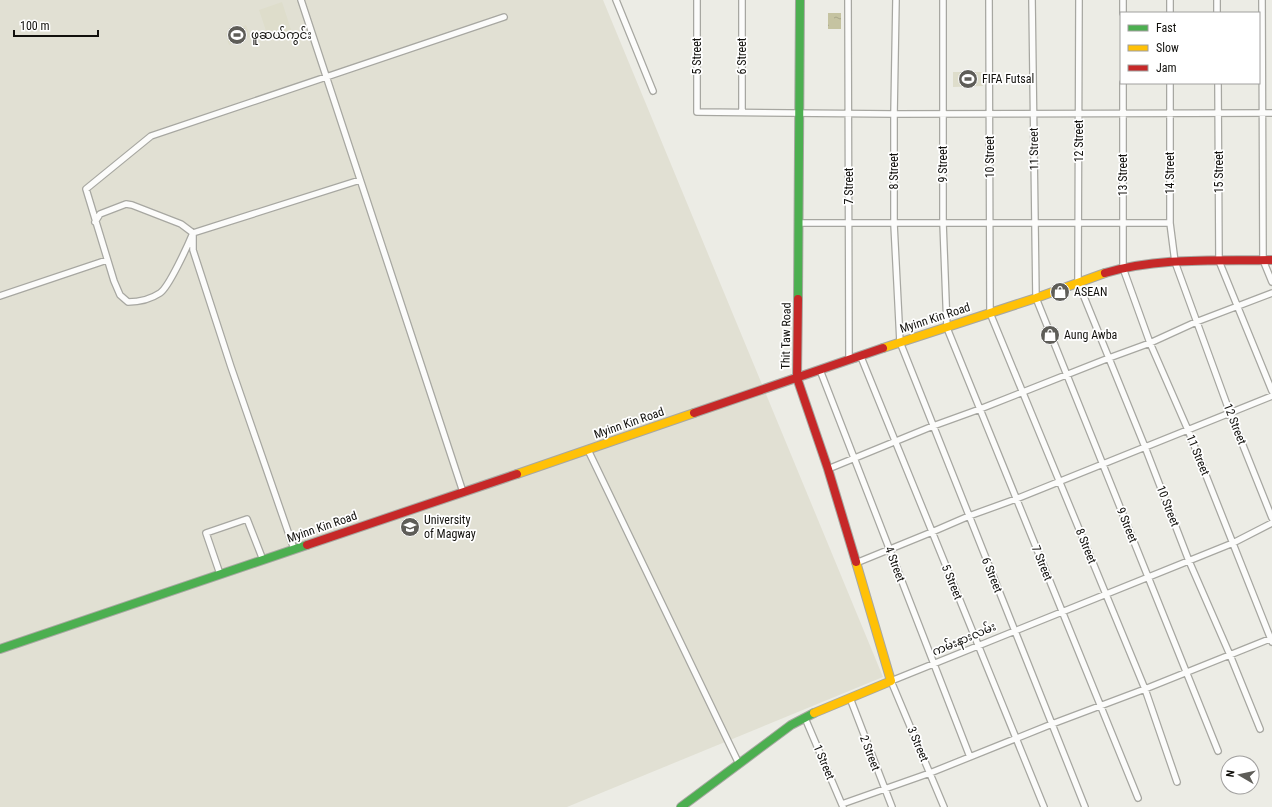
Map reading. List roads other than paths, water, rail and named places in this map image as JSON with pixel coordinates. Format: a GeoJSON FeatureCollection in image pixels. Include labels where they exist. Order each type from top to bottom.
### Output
{"type":"FeatureCollection","features":[{"type":"Feature","properties":{"kind":"street"},"geometry":{"type":"LineString","coordinates":[[301,0],[463,492]]}},
{"type":"Feature","properties":{"kind":"street"},"geometry":{"type":"LineString","coordinates":[[616,0],[653,90]]}},
{"type":"Feature","properties":{"kind":"street","name":"5 Street"},"geometry":{"type":"LineString","coordinates":[[697,0],[697,112],[742,112]]}},
{"type":"Feature","properties":{"kind":"street","name":"6 Street"},"geometry":{"type":"LineString","coordinates":[[742,0],[742,112]]}},
{"type":"Feature","properties":{"kind":"street","name":"Thit Taw Road"},"geometry":{"type":"LineString","coordinates":[[800,0],[797,378],[828,469],[891,681]]}},
{"type":"Feature","properties":{"kind":"street","name":"7 Street"},"geometry":{"type":"LineString","coordinates":[[848,0],[849,360]]}},
{"type":"Feature","properties":{"kind":"street","name":"8 Street"},"geometry":{"type":"LineString","coordinates":[[896,0],[894,224],[900,342]]}},
{"type":"Feature","properties":{"kind":"street","name":"9 Street"},"geometry":{"type":"LineString","coordinates":[[943,0],[943,223],[947,328]]}},
{"type":"Feature","properties":{"kind":"street","name":"10 Street"},"geometry":{"type":"LineString","coordinates":[[989,0],[990,313]]}},
{"type":"Feature","properties":{"kind":"street","name":"11 Street"},"geometry":{"type":"LineString","coordinates":[[1032,0],[1036,298]]}},
{"type":"Feature","properties":{"kind":"street","name":"12 Street"},"geometry":{"type":"LineString","coordinates":[[1078,282],[1079,0]]}},
{"type":"Feature","properties":{"kind":"street"},"geometry":{"type":"LineString","coordinates":[[1123,0],[1123,12]]}},
{"type":"Feature","properties":{"kind":"street"},"geometry":{"type":"LineString","coordinates":[[1170,0],[1170,12]]}},
{"type":"Feature","properties":{"kind":"street"},"geometry":{"type":"LineString","coordinates":[[1217,0],[1217,12]]}},
{"type":"Feature","properties":{"kind":"street"},"geometry":{"type":"LineString","coordinates":[[1262,0],[1263,260],[1272,282]]}},
{"type":"Feature","properties":{"kind":"street"},"geometry":{"type":"LineString","coordinates":[[360,180],[193,233],[172,276],[162,292],[137,302],[128,302],[120,295],[107,260],[86,189],[151,136],[504,16]]}},
{"type":"Feature","properties":{"kind":"street","name":"13 Street"},"geometry":{"type":"LineString","coordinates":[[1123,84],[1123,268]]}},
{"type":"Feature","properties":{"kind":"street","name":"14 Street"},"geometry":{"type":"LineString","coordinates":[[1170,84],[1170,223],[1175,262]]}},
{"type":"Feature","properties":{"kind":"street","name":"15 Street"},"geometry":{"type":"LineString","coordinates":[[1218,84],[1219,261]]}},
{"type":"Feature","properties":{"kind":"street"},"geometry":{"type":"LineString","coordinates":[[742,112],[894,114],[1272,113]]}},
{"type":"Feature","properties":{"kind":"street"},"geometry":{"type":"LineString","coordinates":[[96,222],[100,214],[126,204],[181,224],[193,233]]}},
{"type":"Feature","properties":{"kind":"street"},"geometry":{"type":"LineString","coordinates":[[799,223],[1170,223]]}},
{"type":"Feature","properties":{"kind":"street"},"geometry":{"type":"LineString","coordinates":[[193,233],[193,250],[231,367],[294,549]]}},
{"type":"Feature","properties":{"kind":"street"},"geometry":{"type":"LineString","coordinates":[[0,296],[107,260]]}},
{"type":"Feature","properties":{"kind":"street","name":"Myinn Kin Road"},"geometry":{"type":"LineString","coordinates":[[861,357],[900,342],[947,328],[1078,282],[1123,268],[1160,262],[1272,260]]}},
{"type":"Feature","properties":{"kind":"street"},"geometry":{"type":"LineString","coordinates":[[1219,261],[1272,391]]}},
{"type":"Feature","properties":{"kind":"street","name":"12 Street"},"geometry":{"type":"LineString","coordinates":[[1175,262],[1230,413],[1272,518]]}},
{"type":"Feature","properties":{"kind":"street","name":"11 Street"},"geometry":{"type":"LineString","coordinates":[[1123,268],[1150,343],[1188,430],[1272,640]]}},
{"type":"Feature","properties":{"kind":"street","name":"10 Street"},"geometry":{"type":"LineString","coordinates":[[1078,282],[1145,447],[1189,561],[1260,729]]}},
{"type":"Feature","properties":{"kind":"street"},"geometry":{"type":"LineString","coordinates":[[828,469],[933,426],[1150,343],[1196,322],[1272,294]]}},
{"type":"Feature","properties":{"kind":"street","name":"9 Street"},"geometry":{"type":"LineString","coordinates":[[1036,298],[1218,751]]}},
{"type":"Feature","properties":{"kind":"street","name":"8 Street"},"geometry":{"type":"LineString","coordinates":[[990,313],[1145,689],[1177,782]]}},
{"type":"Feature","properties":{"kind":"street","name":"7 Street"},"geometry":{"type":"LineString","coordinates":[[947,328],[1138,798]]}},
{"type":"Feature","properties":{"kind":"street","name":"6 Street"},"geometry":{"type":"LineString","coordinates":[[900,342],[1085,807]]}},
{"type":"Feature","properties":{"kind":"street"},"geometry":{"type":"LineString","coordinates":[[849,360],[861,357]]}},
{"type":"Feature","properties":{"kind":"street","name":"5 Street"},"geometry":{"type":"LineString","coordinates":[[861,357],[1044,807]]}},
{"type":"Feature","properties":{"kind":"street","name":"Myinn Kin Road"},"geometry":{"type":"LineString","coordinates":[[0,649],[849,360]]}},
{"type":"Feature","properties":{"kind":"street","name":"4 Street"},"geometry":{"type":"LineString","coordinates":[[820,370],[970,757]]}},
{"type":"Feature","properties":{"kind":"street"},"geometry":{"type":"LineString","coordinates":[[856,563],[969,516],[1060,482],[1272,396]]}},
{"type":"Feature","properties":{"kind":"street"},"geometry":{"type":"LineString","coordinates":[[588,450],[739,764]]}},
{"type":"Feature","properties":{"kind":"street"},"geometry":{"type":"LineString","coordinates":[[220,574],[206,533],[247,518],[263,560]]}},
{"type":"Feature","properties":{"kind":"street","name":"ကမ်းနားလမ်း"},"geometry":{"type":"LineString","coordinates":[[681,807],[791,725],[822,709],[979,647],[1015,630],[1062,613],[1233,543],[1272,523]]}},
{"type":"Feature","properties":{"kind":"street"},"geometry":{"type":"LineString","coordinates":[[843,805],[1272,640]]}},
{"type":"Feature","properties":{"kind":"street","name":"3 Street"},"geometry":{"type":"LineString","coordinates":[[891,681],[944,807]]}},
{"type":"Feature","properties":{"kind":"street","name":"2 Street"},"geometry":{"type":"LineString","coordinates":[[850,698],[892,807]]}},
{"type":"Feature","properties":{"kind":"street","name":"1 Street"},"geometry":{"type":"LineString","coordinates":[[805,718],[843,805]]}},
{"type":"Feature","properties":{"kind":"water"},"geometry":{"type":"Polygon","coordinates":[[[828,13],[841,13],[841,29],[828,29],[828,13]]]}},
{"type":"Feature","properties":{"kind":"place","name":"ဖူဆယ်ကွင်း"},"geometry":{"type":"Point","coordinates":[237,35]}},
{"type":"Feature","properties":{"kind":"place","name":"FIFA Futsal"},"geometry":{"type":"Point","coordinates":[968,79]}},
{"type":"Feature","properties":{"kind":"place","name":"ASEAN"},"geometry":{"type":"Point","coordinates":[1060,292]}},
{"type":"Feature","properties":{"kind":"place","name":"Aung Awba"},"geometry":{"type":"Point","coordinates":[1050,335]}},
{"type":"Feature","properties":{"kind":"place","name":"University of Magway"},"geometry":{"type":"Point","coordinates":[410,527]}}]}
